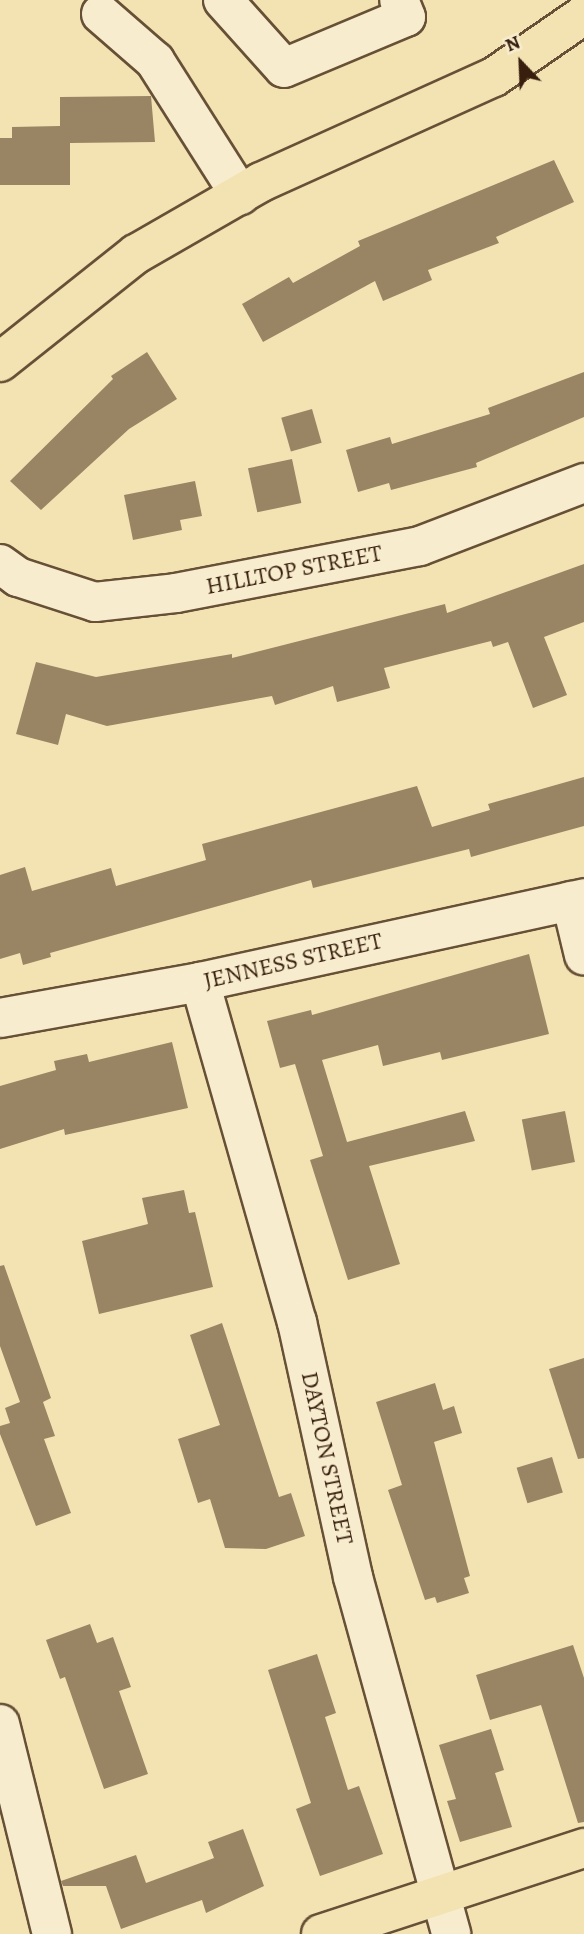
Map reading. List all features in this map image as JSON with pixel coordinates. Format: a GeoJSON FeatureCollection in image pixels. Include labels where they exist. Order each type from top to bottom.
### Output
{"type":"FeatureCollection","features":[{"type":"Feature","properties":{"kind":"main road"},"geometry":{"type":"LineString","coordinates":[[0,362],[136,254],[240,194],[494,77],[584,15]]}},
{"type":"Feature","properties":{"kind":"main road"},"geometry":{"type":"LineString","coordinates":[[321,1934],[584,1848]]}},
{"type":"Feature","properties":{"kind":"street"},"geometry":{"type":"LineString","coordinates":[[223,0],[284,68],[406,17],[399,0]]}},
{"type":"Feature","properties":{"kind":"street"},"geometry":{"type":"LineString","coordinates":[[101,13],[155,61],[240,194]]}},
{"type":"Feature","properties":{"kind":"street","name":"HILLTOP STREET"},"geometry":{"type":"LineString","coordinates":[[0,564],[18,577],[95,602],[176,593],[420,546],[584,483]]}},
{"type":"Feature","properties":{"kind":"street"},"geometry":{"type":"LineString","coordinates":[[577,899],[584,954]]}},
{"type":"Feature","properties":{"kind":"street","name":"JENNESS STREET"},"geometry":{"type":"LineString","coordinates":[[0,1018],[200,982],[577,899]]}},
{"type":"Feature","properties":{"kind":"street","name":"DAYTON STREET"},"geometry":{"type":"LineString","coordinates":[[200,982],[297,1322],[353,1577],[438,1895],[452,1934]]}},
{"type":"Feature","properties":{"kind":"street"},"geometry":{"type":"LineString","coordinates":[[0,1724],[51,1934]]}},
{"type":"Feature","properties":{"kind":"building"},"geometry":{"type":"Polygon","coordinates":[[[151,96],[155,142],[70,143],[70,185],[0,185],[0,138],[12,138],[12,127],[60,126],[60,97],[151,96]]]}},
{"type":"Feature","properties":{"kind":"building"},"geometry":{"type":"Polygon","coordinates":[[[554,160],[574,202],[496,237],[499,243],[428,270],[432,280],[383,301],[375,281],[263,342],[242,304],[289,277],[293,283],[360,246],[358,241],[554,160]]]}},
{"type":"Feature","properties":{"kind":"building"},"geometry":{"type":"Polygon","coordinates":[[[147,352],[177,399],[129,429],[41,510],[10,481],[113,379],[111,376],[147,352]]]}},
{"type":"Feature","properties":{"kind":"building"},"geometry":{"type":"Polygon","coordinates":[[[584,372],[584,417],[476,463],[477,467],[391,490],[389,483],[358,492],[346,450],[390,437],[392,444],[490,414],[488,408],[584,372]]]}},
{"type":"Feature","properties":{"kind":"building"},"geometry":{"type":"Polygon","coordinates":[[[312,409],[322,443],[291,451],[281,418],[312,409]]]}},
{"type":"Feature","properties":{"kind":"building"},"geometry":{"type":"Polygon","coordinates":[[[292,459],[301,503],[257,512],[248,468],[292,459]]]}},
{"type":"Feature","properties":{"kind":"building"},"geometry":{"type":"Polygon","coordinates":[[[195,481],[202,516],[180,520],[182,530],[133,540],[124,495],[195,481]]]}},
{"type":"Feature","properties":{"kind":"building"},"geometry":{"type":"Polygon","coordinates":[[[584,564],[584,622],[544,637],[567,695],[533,708],[508,642],[493,647],[491,641],[384,668],[390,688],[337,702],[333,686],[275,705],[272,696],[107,726],[66,714],[58,745],[16,734],[36,662],[96,677],[232,654],[232,658],[445,604],[447,613],[584,564]]]}},
{"type":"Feature","properties":{"kind":"building"},"geometry":{"type":"Polygon","coordinates":[[[584,777],[584,826],[471,857],[469,849],[313,888],[311,880],[50,953],[51,957],[23,965],[20,953],[0,959],[0,875],[25,867],[32,891],[111,868],[116,886],[206,860],[202,844],[417,786],[432,827],[490,810],[488,804],[584,777]]]}},
{"type":"Feature","properties":{"kind":"building"},"geometry":{"type":"Polygon","coordinates":[[[529,954],[549,1034],[442,1060],[440,1052],[383,1066],[378,1045],[322,1060],[347,1142],[465,1111],[475,1141],[369,1166],[400,1264],[348,1280],[310,1160],[323,1156],[295,1064],[280,1068],[267,1021],[311,1010],[312,1015],[529,954]]]}},
{"type":"Feature","properties":{"kind":"building"},"geometry":{"type":"Polygon","coordinates":[[[172,1042],[188,1108],[65,1135],[64,1129],[0,1149],[0,1086],[56,1070],[54,1061],[87,1054],[89,1062],[172,1042]]]}},
{"type":"Feature","properties":{"kind":"building"},"geometry":{"type":"Polygon","coordinates":[[[565,1111],[575,1162],[532,1170],[522,1119],[565,1111]]]}},
{"type":"Feature","properties":{"kind":"building"},"geometry":{"type":"Polygon","coordinates":[[[184,1190],[189,1213],[195,1212],[213,1287],[99,1314],[82,1241],[148,1224],[142,1198],[184,1190]]]}},
{"type":"Feature","properties":{"kind":"building"},"geometry":{"type":"Polygon","coordinates":[[[4,1265],[51,1398],[43,1402],[55,1436],[44,1439],[71,1513],[36,1526],[0,1434],[0,1426],[10,1423],[5,1408],[20,1402],[0,1346],[0,1266],[4,1265]]]}},
{"type":"Feature","properties":{"kind":"building"},"geometry":{"type":"Polygon","coordinates":[[[222,1323],[279,1497],[291,1493],[305,1536],[266,1549],[225,1548],[210,1499],[198,1503],[178,1439],[220,1425],[190,1335],[222,1323]]]}},
{"type":"Feature","properties":{"kind":"building"},"geometry":{"type":"Polygon","coordinates":[[[584,1358],[584,1458],[578,1459],[549,1369],[584,1358]]]}},
{"type":"Feature","properties":{"kind":"building"},"geometry":{"type":"Polygon","coordinates":[[[435,1383],[443,1410],[454,1406],[462,1433],[434,1442],[470,1576],[464,1578],[469,1593],[437,1603],[435,1597],[425,1600],[388,1490],[402,1485],[376,1402],[435,1383]]]}},
{"type":"Feature","properties":{"kind":"building"},"geometry":{"type":"Polygon","coordinates":[[[552,1457],[563,1492],[527,1503],[517,1468],[552,1457]]]}},
{"type":"Feature","properties":{"kind":"building"},"geometry":{"type":"Polygon","coordinates":[[[90,1624],[97,1643],[113,1637],[131,1687],[119,1691],[148,1774],[104,1789],[65,1677],[60,1679],[46,1640],[90,1624]]]}},
{"type":"Feature","properties":{"kind":"building"},"geometry":{"type":"Polygon","coordinates":[[[573,1645],[584,1678],[584,1822],[578,1823],[541,1705],[490,1720],[476,1675],[573,1645]]]}},
{"type":"Feature","properties":{"kind":"building"},"geometry":{"type":"Polygon","coordinates":[[[317,1654],[336,1713],[325,1717],[348,1790],[359,1786],[383,1854],[320,1876],[296,1809],[311,1803],[268,1670],[317,1654]]]}},
{"type":"Feature","properties":{"kind":"building"},"geometry":{"type":"Polygon","coordinates":[[[491,1729],[504,1770],[495,1773],[512,1827],[460,1842],[447,1801],[456,1799],[439,1745],[491,1729]]]}},
{"type":"Feature","properties":{"kind":"building"},"geometry":{"type":"Polygon","coordinates":[[[243,1829],[264,1886],[206,1913],[202,1900],[121,1929],[106,1886],[63,1886],[61,1881],[136,1855],[146,1883],[214,1858],[208,1842],[243,1829]]]}}]}
